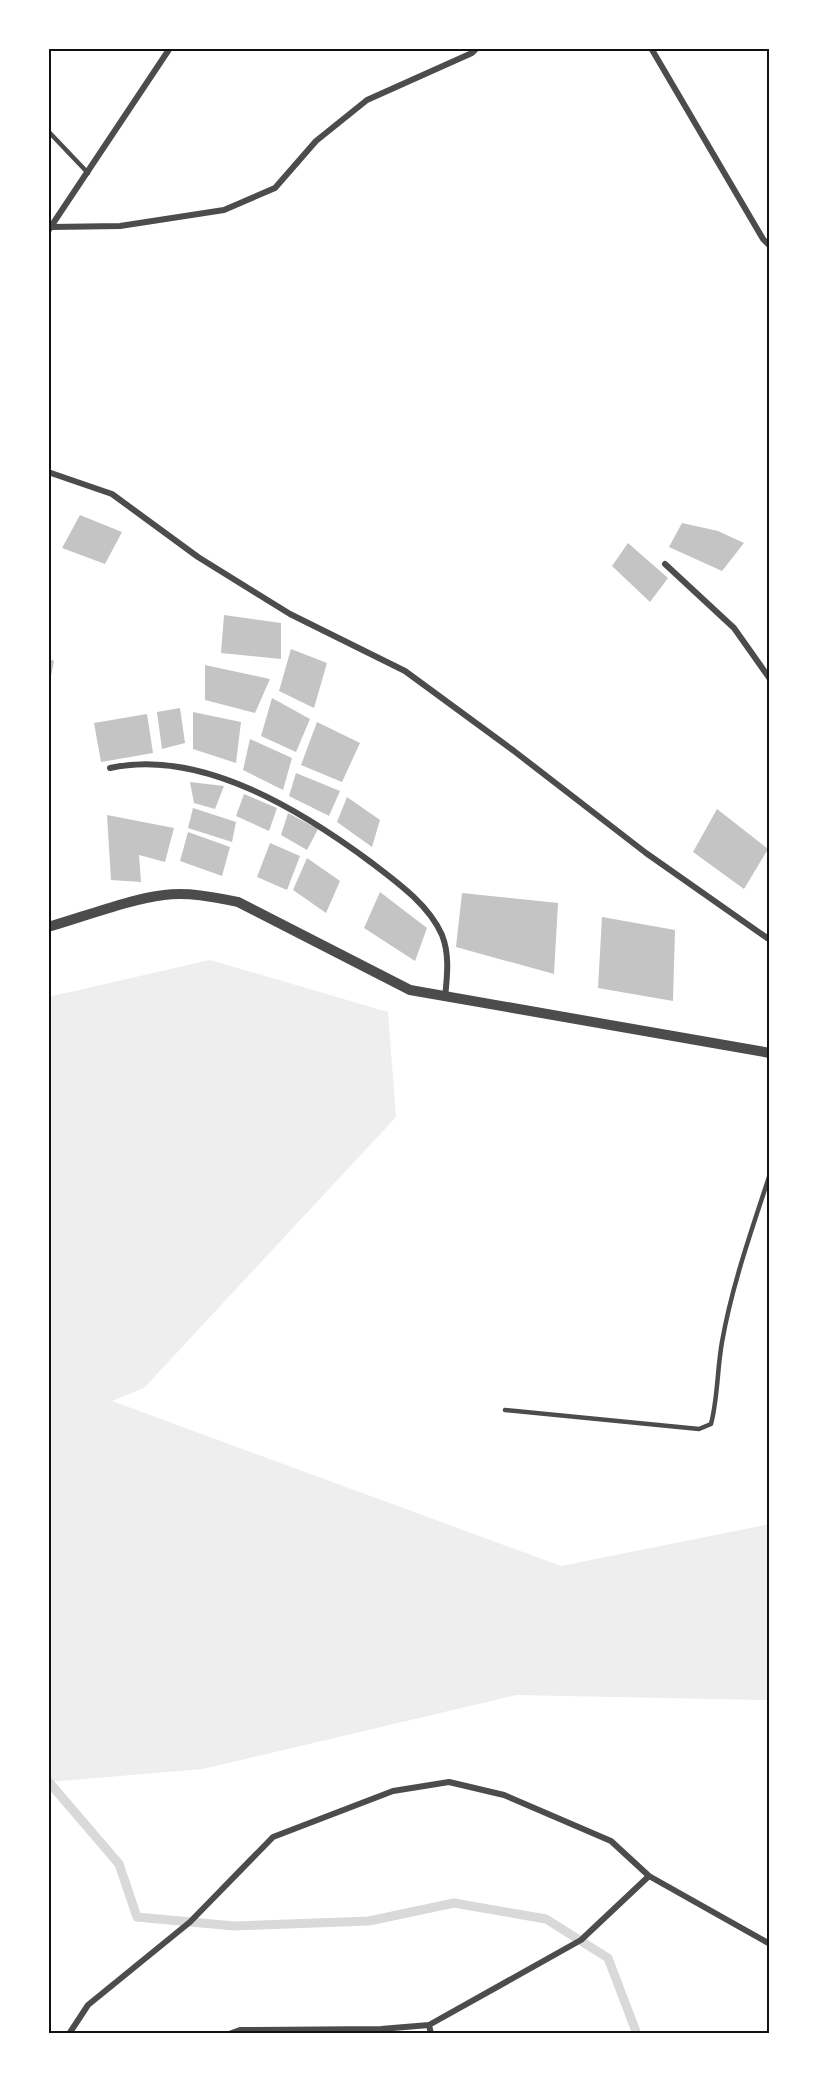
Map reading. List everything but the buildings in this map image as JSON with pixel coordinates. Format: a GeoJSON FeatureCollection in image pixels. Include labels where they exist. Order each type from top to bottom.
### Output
{"type":"FeatureCollection","features":[{"type":"Feature","properties":{"kind":"street"},"geometry":{"type":"LineString","coordinates":[[50,229],[170,48]]}},
{"type":"Feature","properties":{"kind":"street"},"geometry":{"type":"LineString","coordinates":[[50,229],[120,226],[224,210],[275,188],[316,141],[366,100],[472,53],[477,48]]}},
{"type":"Feature","properties":{"kind":"street"},"geometry":{"type":"LineString","coordinates":[[651,48],[763,239],[770,246]]}},
{"type":"Feature","properties":{"kind":"street"},"geometry":{"type":"LineString","coordinates":[[48,472],[112,494],[198,557],[290,614],[405,671],[514,751],[646,853],[770,940]]}},
{"type":"Feature","properties":{"kind":"street"},"geometry":{"type":"LineString","coordinates":[[665,564],[734,628],[770,679]]}},
{"type":"Feature","properties":{"kind":"street"},"geometry":{"type":"LineString","coordinates":[[110,768],[132,763],[159,764],[195,771],[224,780],[294,810],[329,831],[387,875],[429,915],[441,934],[447,952],[445,998]]}},
{"type":"Feature","properties":{"kind":"street"},"geometry":{"type":"LineString","coordinates":[[48,927],[163,895],[194,894],[218,898],[238,902],[410,990],[445,998],[770,1053]]}},
{"type":"Feature","properties":{"kind":"street"},"geometry":{"type":"LineString","coordinates":[[69,2034],[88,2005],[190,1922],[273,1838],[393,1791],[449,1782],[504,1795],[610,1841],[649,1876],[770,1944]]}},
{"type":"Feature","properties":{"kind":"street"},"geometry":{"type":"LineString","coordinates":[[229,2034],[240,2030],[371,2029],[429,2025],[581,1940],[649,1876]]}},
{"type":"Feature","properties":{"kind":"street"},"geometry":{"type":"LineString","coordinates":[[429,2025],[431,2034]]}},
{"type":"Feature","properties":{"kind":"lane"},"geometry":{"type":"LineString","coordinates":[[48,131],[88,174]]}},
{"type":"Feature","properties":{"kind":"lane"},"geometry":{"type":"LineString","coordinates":[[505,1410],[699,1429],[711,1424],[717,1402],[722,1343],[748,1242],[770,1174]]}},
{"type":"Feature","properties":{"kind":"shaded area"},"geometry":{"type":"Polygon","coordinates":[[[210,960],[388,1012],[396,1117],[144,1388],[112,1401],[561,1566],[770,1524],[770,1700],[516,1695],[203,1769],[48,1782],[48,997],[210,960]]]}},
{"type":"Feature","properties":{"kind":"waterway"},"geometry":{"type":"LineString","coordinates":[[48,1781],[119,1864],[137,1917],[234,1926],[369,1921],[454,1903],[546,1919],[608,1958],[637,2034]]}}]}
